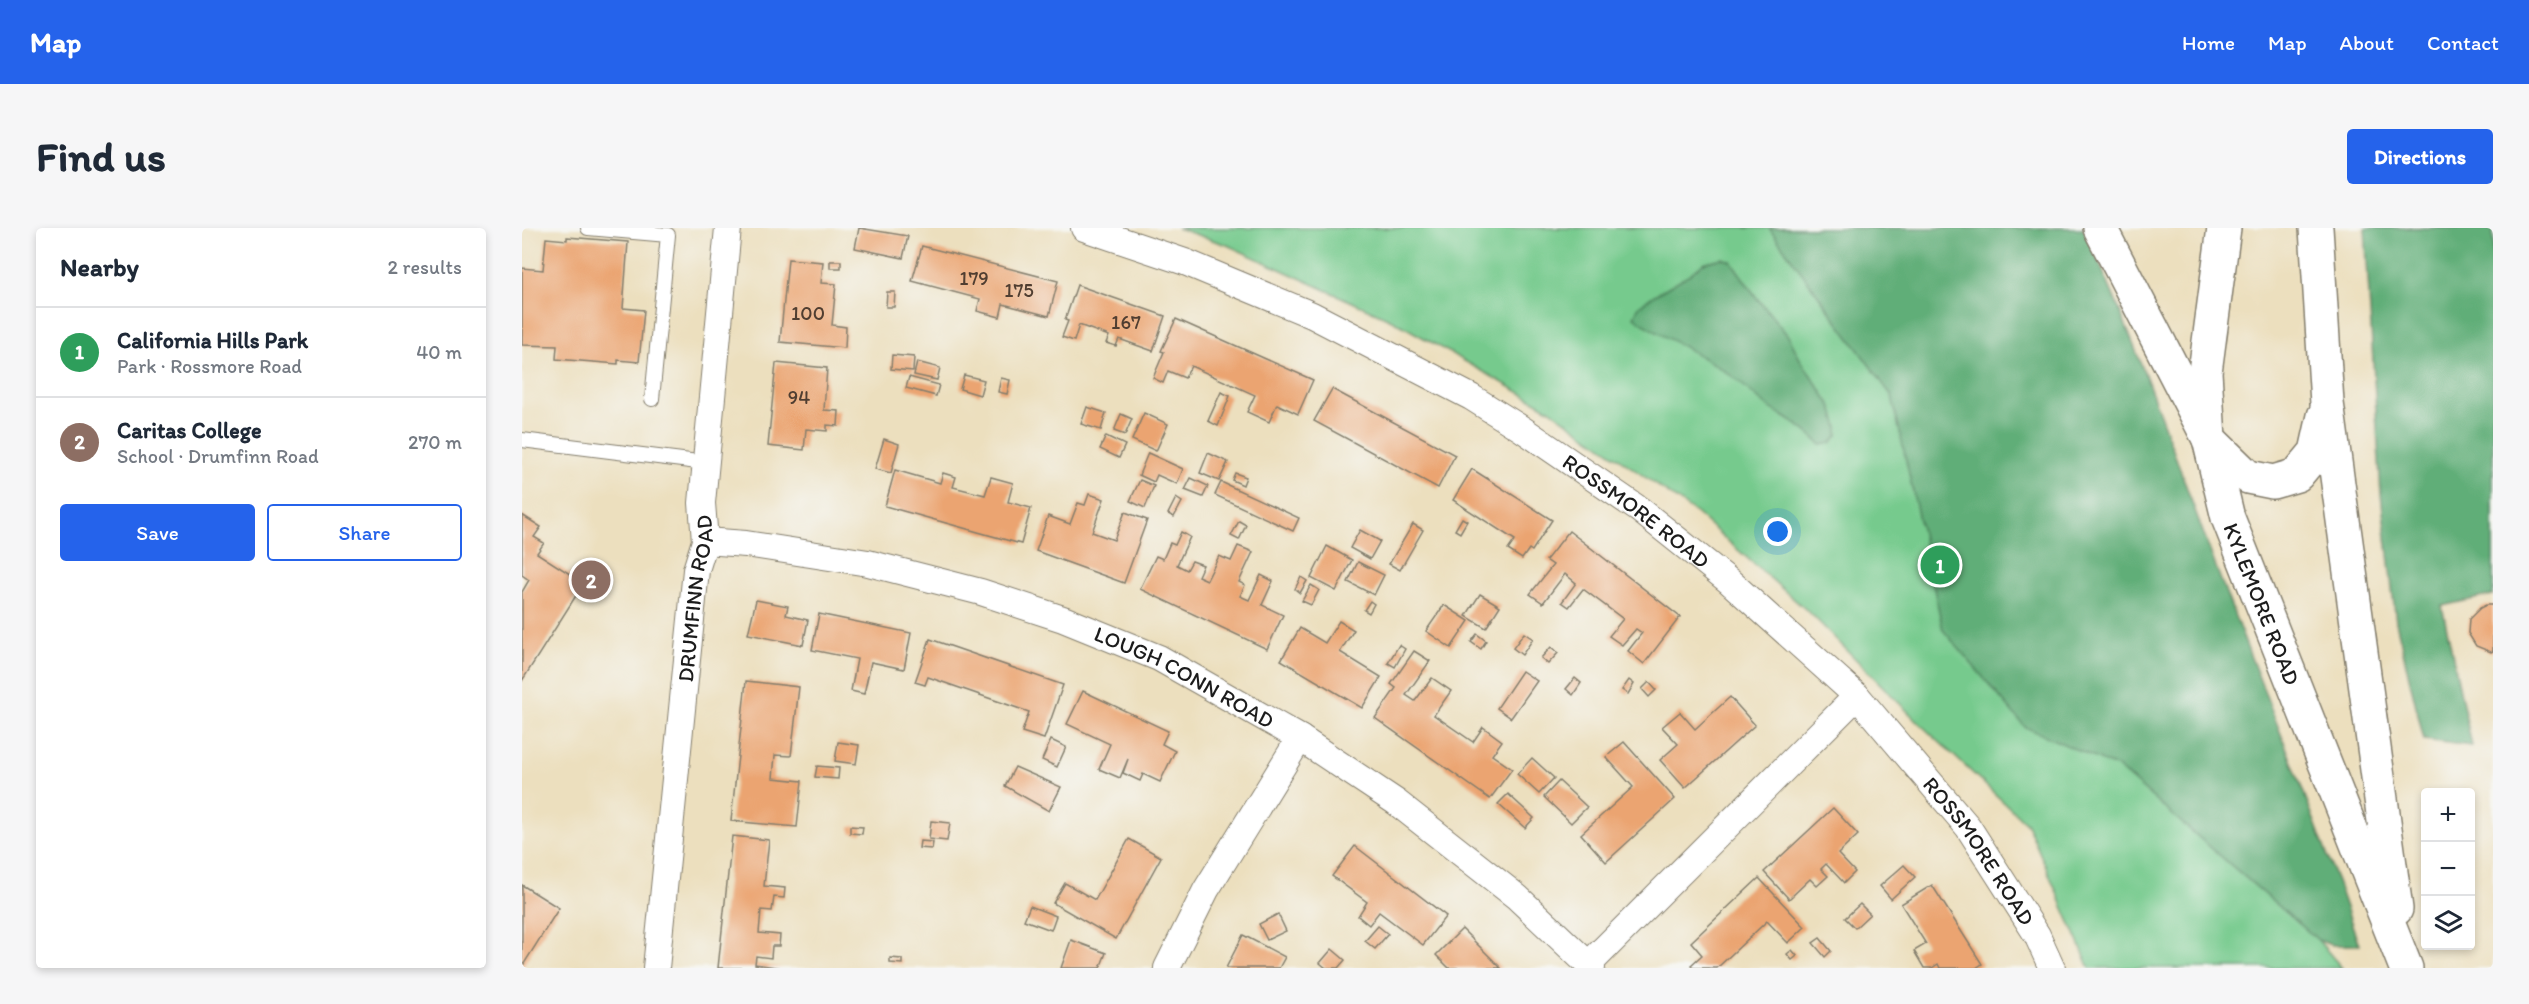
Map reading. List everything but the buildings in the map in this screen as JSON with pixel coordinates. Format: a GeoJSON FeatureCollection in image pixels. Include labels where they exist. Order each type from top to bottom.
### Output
{"type":"FeatureCollection","features":[{"type":"Feature","properties":{"kind":"main road"},"geometry":{"type":"LineString","coordinates":[[2100,228],[2209,439],[2248,477],[2273,482],[2297,475],[2316,452],[2327,403]]}},
{"type":"Feature","properties":{"kind":"main road","name":"KYLEMORE ROAD"},"geometry":{"type":"LineString","coordinates":[[2224,228],[2205,372],[2209,439],[2228,518],[2405,964]]}},
{"type":"Feature","properties":{"kind":"main road","name":"KYLEMORE ROAD"},"geometry":{"type":"LineString","coordinates":[[2316,228],[2327,403],[2405,964]]}},
{"type":"Feature","properties":{"kind":"street","name":"DRUMFINN ROAD"},"geometry":{"type":"LineString","coordinates":[[656,968],[696,570],[705,541],[702,503],[728,228]]}},
{"type":"Feature","properties":{"kind":"street","name":"ROSSMORE ROAD"},"geometry":{"type":"LineString","coordinates":[[1084,228],[1185,262],[1312,315],[1471,398],[1522,429],[1640,510],[1729,581],[1857,696],[1968,826],[2037,935],[2052,968]]}},
{"type":"Feature","properties":{"kind":"street","name":"LOUGH CONN ROAD"},"geometry":{"type":"LineString","coordinates":[[705,541],[746,544],[868,563],[981,592],[1064,619],[1159,657],[1300,738],[1396,802],[1517,897],[1590,966]]}},
{"type":"Feature","properties":{"kind":"street"},"geometry":{"type":"LineString","coordinates":[[1590,966],[1857,696]]}},
{"type":"Feature","properties":{"kind":"street"},"geometry":{"type":"LineString","coordinates":[[1167,968],[1206,890],[1300,738]]}},
{"type":"Feature","properties":{"kind":"lane"},"geometry":{"type":"LineString","coordinates":[[588,228],[668,235],[652,399]]}},
{"type":"Feature","properties":{"kind":"lane"},"geometry":{"type":"LineString","coordinates":[[522,440],[706,463]]}},
{"type":"Feature","properties":{"kind":"green space"},"geometry":{"type":"Polygon","coordinates":[[[1177,228],[1887,228],[2318,940],[2342,968],[2090,968],[2027,824],[1919,723],[1812,615],[1697,514],[1549,409],[1394,321],[1227,245],[1177,228]]]}},
{"type":"Feature","properties":{"kind":"green space"},"geometry":{"type":"Polygon","coordinates":[[[1769,228],[2083,228],[2138,356],[2219,575],[2309,805],[2359,945],[2331,945],[2318,940],[2118,768],[2025,727],[1943,630],[1892,396],[1769,228]]]}},
{"type":"Feature","properties":{"kind":"green space"},"geometry":{"type":"Polygon","coordinates":[[[2365,228],[2493,228],[2493,595],[2442,606],[2472,746],[2424,740],[2396,622],[2381,495],[2365,228]]]}},
{"type":"Feature","properties":{"kind":"green space"},"geometry":{"type":"Polygon","coordinates":[[[1722,258],[1731,261],[1789,337],[1800,359],[1832,407],[1838,435],[1831,443],[1821,445],[1803,429],[1764,404],[1728,374],[1634,317],[1639,306],[1653,296],[1690,274],[1703,263],[1722,258]]]}},
{"type":"Feature","properties":{"kind":"place","name":"California Hills Park"},"geometry":{"type":"Point","coordinates":[1940,565]}},
{"type":"Feature","properties":{"kind":"place","name":"Caritas College"},"geometry":{"type":"Point","coordinates":[591,580]}}]}
